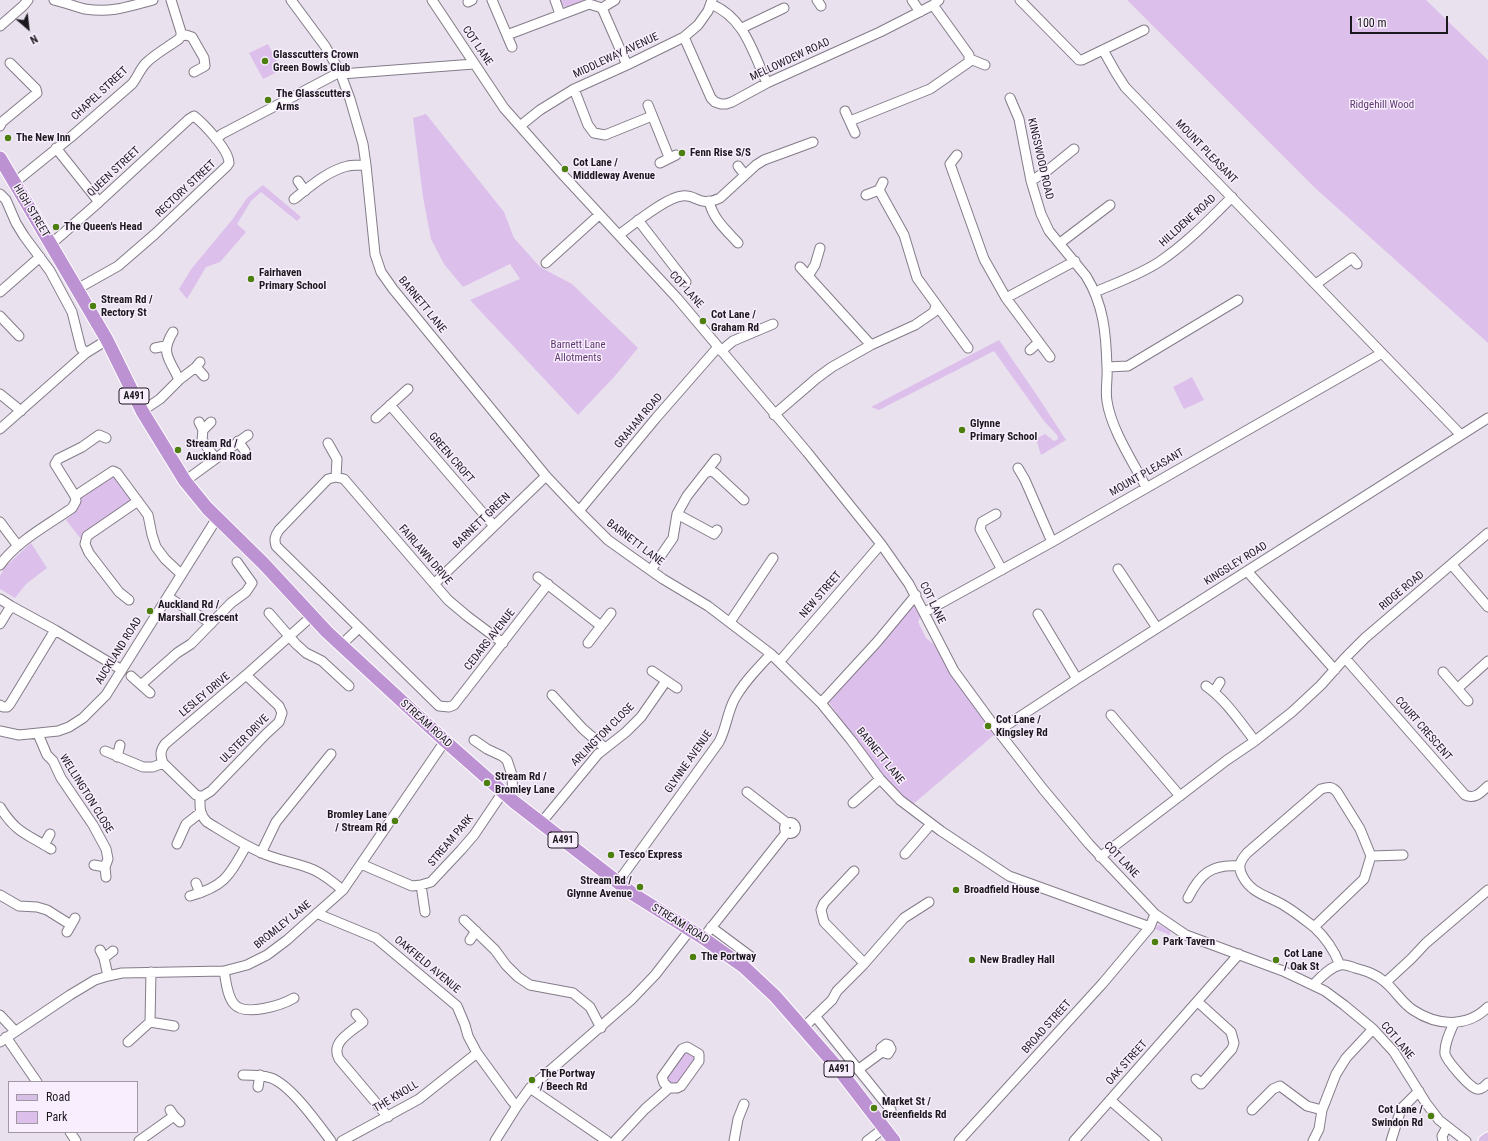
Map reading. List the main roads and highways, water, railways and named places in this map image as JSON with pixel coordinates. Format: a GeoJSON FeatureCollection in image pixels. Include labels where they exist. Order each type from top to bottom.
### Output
{"type":"FeatureCollection","features":[{"type":"Feature","properties":{"kind":"highway","name":"HIGH STREET"},"geometry":{"type":"LineString","coordinates":[[0,158],[51,244]]}},
{"type":"Feature","properties":{"kind":"highway","name":"STREAM ROAD"},"geometry":{"type":"LineString","coordinates":[[51,244],[106,340],[142,411],[185,481],[199,499],[264,564],[341,645],[508,797],[634,894],[703,938],[744,967],[775,996],[837,1067],[894,1141]]}},
{"type":"Feature","properties":{"kind":"main road"},"geometry":{"type":"LineString","coordinates":[[1484,1141],[1488,1138]]}},
{"type":"Feature","properties":{"kind":"place","name":"Glasscutters Crown Green Bowls Club"},"geometry":{"type":"Point","coordinates":[265,61]}},
{"type":"Feature","properties":{"kind":"place","name":"The Glasscutters Arms"},"geometry":{"type":"Point","coordinates":[268,100]}},
{"type":"Feature","properties":{"kind":"place","name":"The New Inn"},"geometry":{"type":"Point","coordinates":[8,138]}},
{"type":"Feature","properties":{"kind":"place","name":"Fenn Rise S/S"},"geometry":{"type":"Point","coordinates":[682,153]}},
{"type":"Feature","properties":{"kind":"place","name":"Cot Lane / Middleway Avenue"},"geometry":{"type":"Point","coordinates":[565,169]}},
{"type":"Feature","properties":{"kind":"place","name":"The Queen's Head"},"geometry":{"type":"Point","coordinates":[56,227]}},
{"type":"Feature","properties":{"kind":"place","name":"Fairhaven Primary School"},"geometry":{"type":"Point","coordinates":[251,279]}},
{"type":"Feature","properties":{"kind":"place","name":"Stream Rd / Rectory St"},"geometry":{"type":"Point","coordinates":[93,306]}},
{"type":"Feature","properties":{"kind":"place","name":"Cot Lane / Graham Rd"},"geometry":{"type":"Point","coordinates":[703,321]}},
{"type":"Feature","properties":{"kind":"place","name":"Glynne Primary School"},"geometry":{"type":"Point","coordinates":[962,430]}},
{"type":"Feature","properties":{"kind":"place","name":"Stream Rd / Auckland Road"},"geometry":{"type":"Point","coordinates":[178,450]}},
{"type":"Feature","properties":{"kind":"place","name":"Auckland Rd / Marshall Crescent"},"geometry":{"type":"Point","coordinates":[150,611]}},
{"type":"Feature","properties":{"kind":"place","name":"Cot Lane / Kingsley Rd"},"geometry":{"type":"Point","coordinates":[988,726]}},
{"type":"Feature","properties":{"kind":"place","name":"Stream Rd / Bromley Lane"},"geometry":{"type":"Point","coordinates":[487,783]}},
{"type":"Feature","properties":{"kind":"place","name":"Bromley Lane / Stream Rd"},"geometry":{"type":"Point","coordinates":[395,821]}},
{"type":"Feature","properties":{"kind":"place","name":"Tesco Express"},"geometry":{"type":"Point","coordinates":[611,855]}},
{"type":"Feature","properties":{"kind":"place","name":"Stream Rd / Glynne Avenue"},"geometry":{"type":"Point","coordinates":[640,887]}},
{"type":"Feature","properties":{"kind":"place","name":"Broadfield House"},"geometry":{"type":"Point","coordinates":[956,890]}},
{"type":"Feature","properties":{"kind":"place","name":"Park Tavern"},"geometry":{"type":"Point","coordinates":[1155,942]}},
{"type":"Feature","properties":{"kind":"place","name":"The Portway"},"geometry":{"type":"Point","coordinates":[693,957]}},
{"type":"Feature","properties":{"kind":"place","name":"New Bradley Hall"},"geometry":{"type":"Point","coordinates":[972,960]}},
{"type":"Feature","properties":{"kind":"place","name":"Cot Lane / Oak St"},"geometry":{"type":"Point","coordinates":[1276,960]}},
{"type":"Feature","properties":{"kind":"place","name":"The Portway / Beech Rd"},"geometry":{"type":"Point","coordinates":[532,1080]}},
{"type":"Feature","properties":{"kind":"place","name":"Market St / Greenfields Rd"},"geometry":{"type":"Point","coordinates":[874,1108]}},
{"type":"Feature","properties":{"kind":"place","name":"Cot Lane / Swindon Rd"},"geometry":{"type":"Point","coordinates":[1431,1116]}},
{"type":"Feature","properties":{"kind":"park label","name":"Ridgehill Wood"},"geometry":{"type":"Point","coordinates":[1382,105]}},
{"type":"Feature","properties":{"kind":"park label","name":"Barnett Lane Allotments"},"geometry":{"type":"Point","coordinates":[578,351]}}]}
